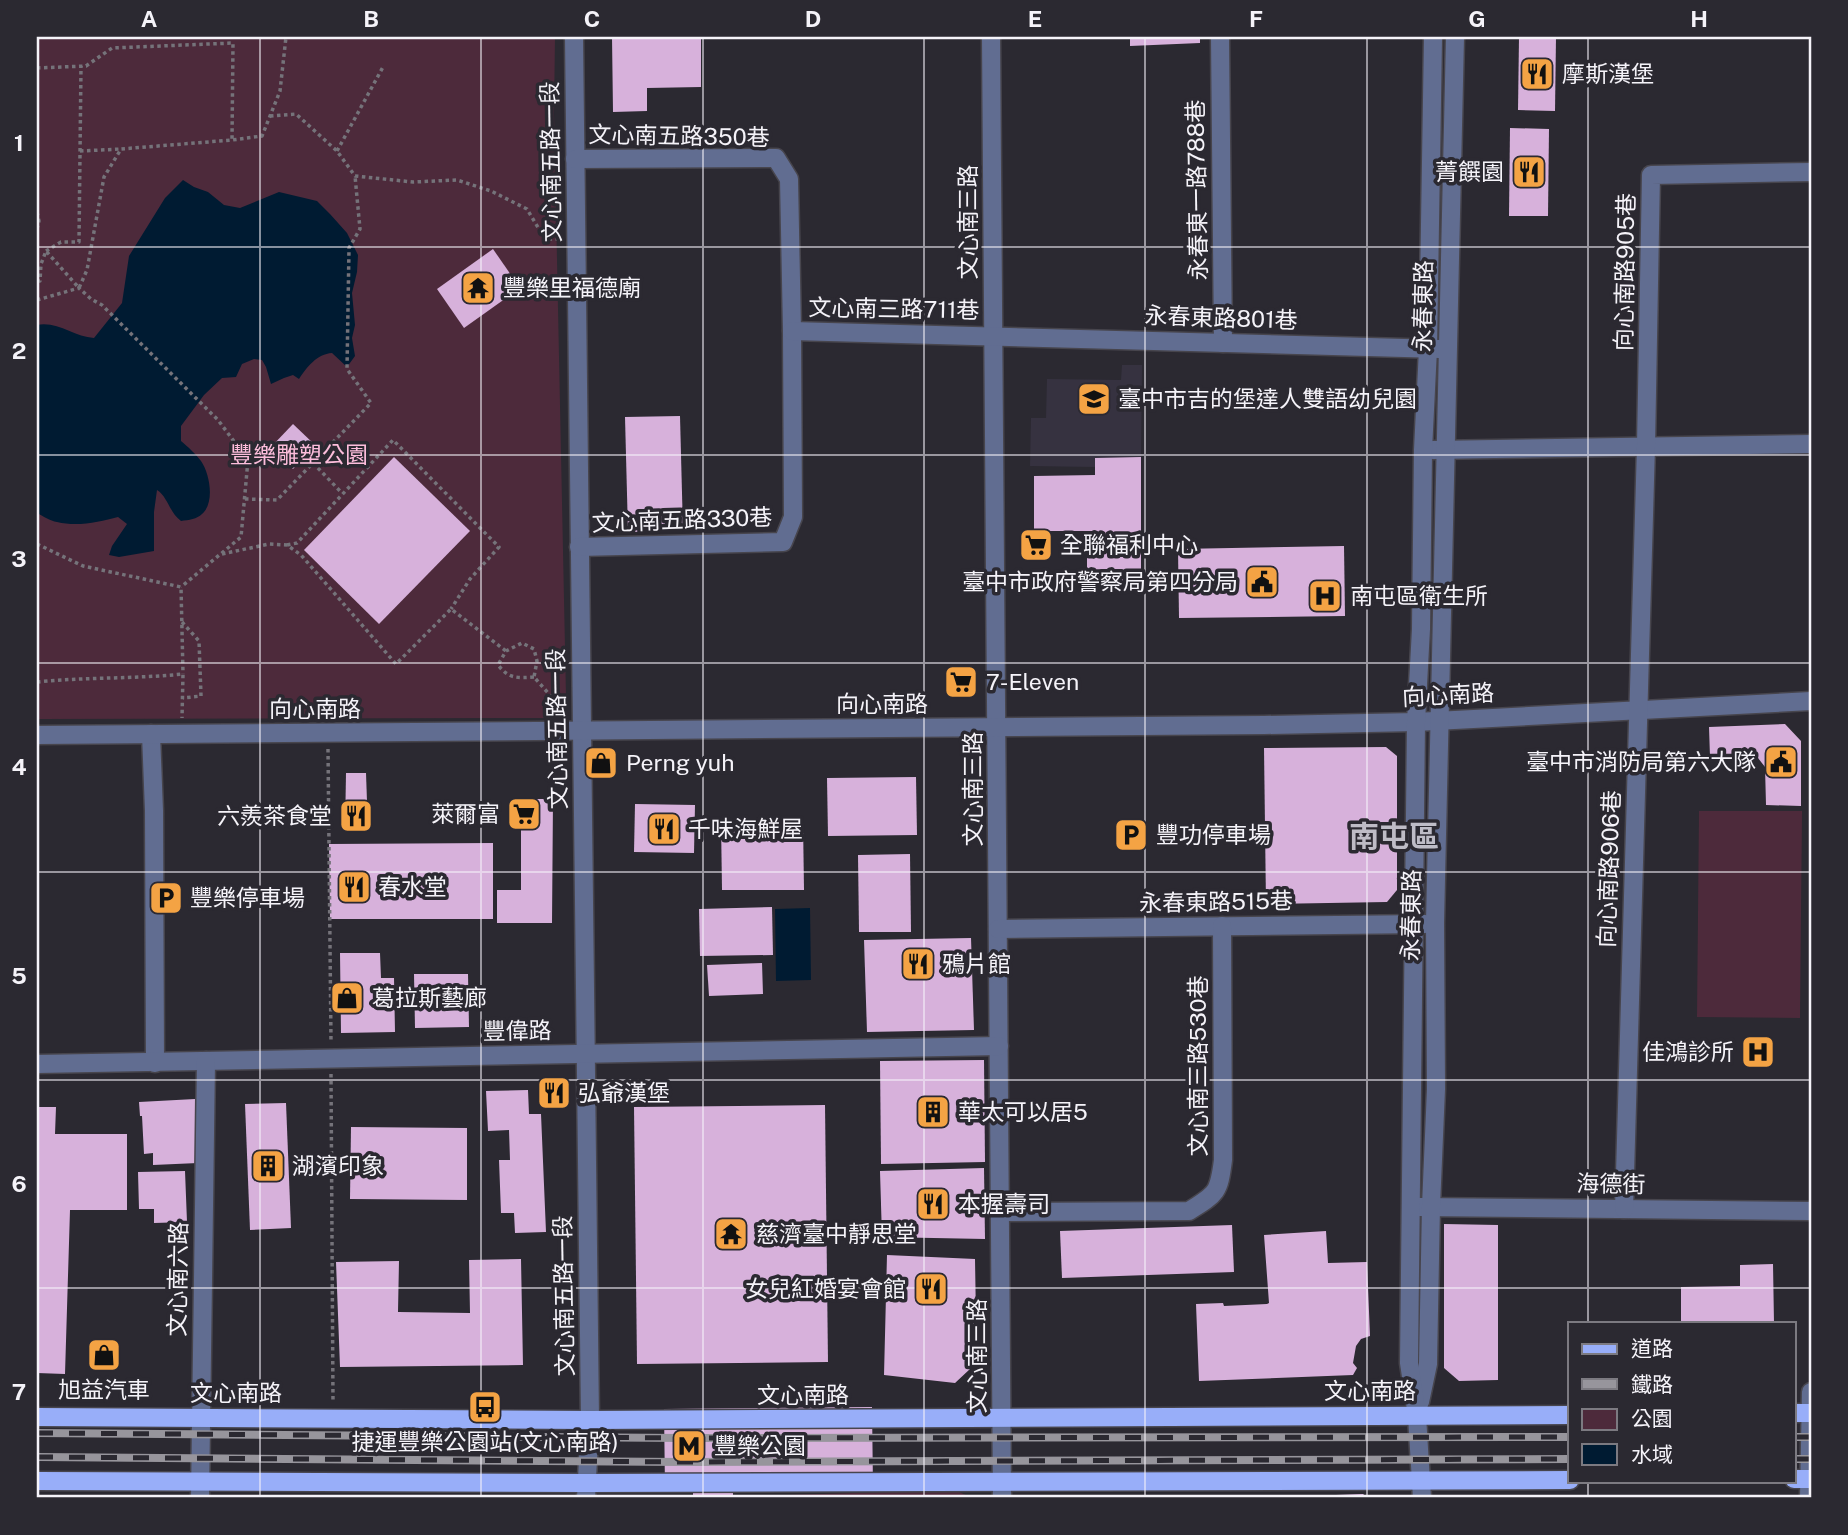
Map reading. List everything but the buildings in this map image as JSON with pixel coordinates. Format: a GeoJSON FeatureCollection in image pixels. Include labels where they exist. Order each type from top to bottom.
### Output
{"type":"FeatureCollection","features":[{"type":"Feature","properties":{"kind":"main road","name":"文心南路"},"geometry":{"type":"LineString","coordinates":[[37,1417],[590,1420],[1568,1415]]}},
{"type":"Feature","properties":{"kind":"main road"},"geometry":{"type":"LineString","coordinates":[[37,1481],[200,1490],[1002,1490],[1421,1489],[1568,1480]]}},
{"type":"Feature","properties":{"kind":"street","name":"文心南五路一段"},"geometry":{"type":"LineString","coordinates":[[574,37],[590,1420],[586,1490]]}},
{"type":"Feature","properties":{"kind":"street","name":"文心南三路"},"geometry":{"type":"LineString","coordinates":[[991,37],[1002,1490]]}},
{"type":"Feature","properties":{"kind":"street","name":"永春東一路788巷"},"geometry":{"type":"LineString","coordinates":[[1220,37],[1223,343]]}},
{"type":"Feature","properties":{"kind":"street","name":"永春東路"},"geometry":{"type":"LineString","coordinates":[[1421,1489],[1417,1416],[1409,1363],[1416,722],[1428,349],[1433,37]]}},
{"type":"Feature","properties":{"kind":"street","name":"永春東路"},"geometry":{"type":"LineString","coordinates":[[1417,1416],[1428,1364],[1436,1089],[1435,923],[1455,37]]}},
{"type":"Feature","properties":{"kind":"street","name":"文心南五路350巷"},"geometry":{"type":"LineString","coordinates":[[575,159],[776,158],[789,179],[792,331]]}},
{"type":"Feature","properties":{"kind":"street","name":"向心南路905巷"},"geometry":{"type":"LineString","coordinates":[[1646,446],[1651,175],[1811,172]]}},
{"type":"Feature","properties":{"kind":"street","name":"文心南三路711巷"},"geometry":{"type":"LineString","coordinates":[[792,331],[994,336]]}},
{"type":"Feature","properties":{"kind":"street","name":"文心南五路330巷"},"geometry":{"type":"LineString","coordinates":[[579,547],[783,542],[793,517],[792,331]]}},
{"type":"Feature","properties":{"kind":"street","name":"永春東路801巷"},"geometry":{"type":"LineString","coordinates":[[994,336],[1447,350]]}},
{"type":"Feature","properties":{"kind":"street"},"geometry":{"type":"LineString","coordinates":[[1423,450],[1811,444]]}},
{"type":"Feature","properties":{"kind":"street","name":"向心南路906巷"},"geometry":{"type":"LineString","coordinates":[[1624,1209],[1646,446]]}},
{"type":"Feature","properties":{"kind":"street","name":"向心南路"},"geometry":{"type":"LineString","coordinates":[[37,735],[1416,722],[1811,701]]}},
{"type":"Feature","properties":{"kind":"street"},"geometry":{"type":"LineString","coordinates":[[151,734],[155,1063]]}},
{"type":"Feature","properties":{"kind":"street","name":"永春東路515巷"},"geometry":{"type":"LineString","coordinates":[[998,929],[1435,923]]}},
{"type":"Feature","properties":{"kind":"street","name":"文心南三路530巷"},"geometry":{"type":"LineString","coordinates":[[1000,1212],[1189,1211],[1210,1199],[1220,1183],[1223,1160],[1222,926]]}},
{"type":"Feature","properties":{"kind":"street","name":"豐偉路"},"geometry":{"type":"LineString","coordinates":[[37,1064],[999,1046]]}},
{"type":"Feature","properties":{"kind":"street","name":"文心南六路"},"geometry":{"type":"LineString","coordinates":[[200,1490],[206,1061]]}},
{"type":"Feature","properties":{"kind":"street","name":"海德街"},"geometry":{"type":"LineString","coordinates":[[1411,1207],[1811,1211]]}},
{"type":"Feature","properties":{"kind":"street"},"geometry":{"type":"LineString","coordinates":[[1809,1498],[1805,1479],[1811,1392]]}},
{"type":"Feature","properties":{"kind":"path"},"geometry":{"type":"LineString","coordinates":[[80,151],[262,136],[280,91],[286,37]]}},
{"type":"Feature","properties":{"kind":"path"},"geometry":{"type":"LineString","coordinates":[[37,68],[86,66],[112,48],[233,43],[232,140]]}},
{"type":"Feature","properties":{"kind":"path"},"geometry":{"type":"LineString","coordinates":[[37,281],[40,281],[41,264],[46,251],[61,242],[79,242],[81,66]]}},
{"type":"Feature","properties":{"kind":"path"},"geometry":{"type":"LineString","coordinates":[[337,151],[383,67]]}},
{"type":"Feature","properties":{"kind":"path"},"geometry":{"type":"LineString","coordinates":[[244,499],[276,500],[371,403],[347,369],[349,248],[360,229],[355,176],[337,151],[296,114],[270,116]]}},
{"type":"Feature","properties":{"kind":"path"},"geometry":{"type":"LineString","coordinates":[[79,288],[87,270],[104,177],[121,149]]}},
{"type":"Feature","properties":{"kind":"path"},"geometry":{"type":"LineString","coordinates":[[355,176],[413,182],[457,180],[491,191],[527,209],[545,239],[576,240]]}},
{"type":"Feature","properties":{"kind":"path"},"geometry":{"type":"LineString","coordinates":[[37,212],[37,229]]}},
{"type":"Feature","properties":{"kind":"path"},"geometry":{"type":"LineString","coordinates":[[46,251],[90,299],[102,305],[218,420],[248,460],[241,537],[181,587]]}},
{"type":"Feature","properties":{"kind":"path"},"geometry":{"type":"LineString","coordinates":[[37,300],[79,288]]}},
{"type":"Feature","properties":{"kind":"path"},"geometry":{"type":"LineString","coordinates":[[220,554],[270,544],[287,545],[297,542],[393,440],[499,547],[470,579],[451,609],[396,664],[301,555],[287,545]]}},
{"type":"Feature","properties":{"kind":"path"},"geometry":{"type":"LineString","coordinates":[[313,463],[342,493]]}},
{"type":"Feature","properties":{"kind":"path"},"geometry":{"type":"LineString","coordinates":[[37,544],[83,566],[181,587]]}},
{"type":"Feature","properties":{"kind":"path"},"geometry":{"type":"LineString","coordinates":[[181,587],[181,734]]}},
{"type":"Feature","properties":{"kind":"path"},"geometry":{"type":"LineString","coordinates":[[451,609],[506,651]]}},
{"type":"Feature","properties":{"kind":"path"},"geometry":{"type":"LineString","coordinates":[[182,622],[199,641],[201,696],[183,698]]}},
{"type":"Feature","properties":{"kind":"path"},"geometry":{"type":"LineString","coordinates":[[522,643],[534,649],[537,661],[534,677],[520,678],[505,674],[498,665],[506,651],[522,643]]}},
{"type":"Feature","properties":{"kind":"path"},"geometry":{"type":"LineString","coordinates":[[37,682],[183,674]]}},
{"type":"Feature","properties":{"kind":"path"},"geometry":{"type":"LineString","coordinates":[[534,677],[582,731]]}},
{"type":"Feature","properties":{"kind":"shaded area","name":"臺中市吉的堡達人雙語幼兒園"},"geometry":{"type":"Polygon","coordinates":[[[1122,365],[1142,365],[1141,457],[1096,458],[1095,467],[1030,466],[1031,418],[1046,418],[1047,379],[1121,380],[1122,365]]]}},
{"type":"Feature","properties":{"kind":"green space","name":"豐樂雕塑公園"},"geometry":{"type":"Polygon","coordinates":[[[37,37],[555,37],[554,114],[566,696],[561,713],[550,718],[37,719],[37,37]]]}},
{"type":"Feature","properties":{"kind":"green space"},"geometry":{"type":"Polygon","coordinates":[[[1699,811],[1802,811],[1800,1018],[1697,1017],[1699,811]]]}},
{"type":"Feature","properties":{"kind":"green space"},"geometry":{"type":"Polygon","coordinates":[[[955,1490],[972,1498],[692,1498],[955,1490]]]}},
{"type":"Feature","properties":{"kind":"water"},"geometry":{"type":"Polygon","coordinates":[[[183,180],[208,192],[224,205],[240,208],[279,192],[317,201],[330,214],[347,233],[358,255],[352,293],[355,325],[352,338],[355,356],[347,367],[332,353],[327,354],[313,362],[299,379],[293,375],[271,384],[262,360],[254,359],[242,364],[236,377],[222,378],[204,395],[181,426],[181,441],[199,458],[207,473],[210,496],[206,509],[198,517],[181,521],[157,490],[154,551],[119,557],[109,555],[127,524],[118,517],[72,524],[54,521],[37,513],[37,325],[52,325],[94,338],[122,303],[129,256],[165,198],[183,180]]]}},
{"type":"Feature","properties":{"kind":"water"},"geometry":{"type":"Polygon","coordinates":[[[810,908],[811,980],[776,981],[775,909],[810,908]]]}},
{"type":"Feature","properties":{"kind":"railway"},"geometry":{"type":"LineString","coordinates":[[37,1433],[683,1438],[1568,1437]]}},
{"type":"Feature","properties":{"kind":"railway"},"geometry":{"type":"LineString","coordinates":[[1796,1437],[1811,1437]]}},
{"type":"Feature","properties":{"kind":"railway"},"geometry":{"type":"LineString","coordinates":[[37,1457],[682,1462],[1568,1459]]}},
{"type":"Feature","properties":{"kind":"railway"},"geometry":{"type":"LineString","coordinates":[[1796,1459],[1811,1459]]}},
{"type":"Feature","properties":{"kind":"place","name":"摩斯漢堡"},"geometry":{"type":"Point","coordinates":[1537,74]}},
{"type":"Feature","properties":{"kind":"place","name":"菁饌園"},"geometry":{"type":"Point","coordinates":[1529,172]}},
{"type":"Feature","properties":{"kind":"place","name":"豐樂里福德廟"},"geometry":{"type":"Point","coordinates":[478,288]}},
{"type":"Feature","properties":{"kind":"place","name":"臺中市吉的堡達人雙語幼兒園"},"geometry":{"type":"Point","coordinates":[1094,399]}},
{"type":"Feature","properties":{"kind":"place","name":"全聯福利中心"},"geometry":{"type":"Point","coordinates":[1036,545]}},
{"type":"Feature","properties":{"kind":"place","name":"臺中市政府警察局第四分局"},"geometry":{"type":"Point","coordinates":[1262,582]}},
{"type":"Feature","properties":{"kind":"place","name":"南屯區衛生所"},"geometry":{"type":"Point","coordinates":[1325,596]}},
{"type":"Feature","properties":{"kind":"place","name":"7-Eleven"},"geometry":{"type":"Point","coordinates":[961,682]}},
{"type":"Feature","properties":{"kind":"place","name":"臺中市消防局第六大隊"},"geometry":{"type":"Point","coordinates":[1781,762]}},
{"type":"Feature","properties":{"kind":"place","name":"Perng yuh"},"geometry":{"type":"Point","coordinates":[601,763]}},
{"type":"Feature","properties":{"kind":"place","name":"萊爾富"},"geometry":{"type":"Point","coordinates":[524,814]}},
{"type":"Feature","properties":{"kind":"place","name":"六羨茶食堂"},"geometry":{"type":"Point","coordinates":[356,816]}},
{"type":"Feature","properties":{"kind":"place","name":"千味海鮮屋"},"geometry":{"type":"Point","coordinates":[664,829]}},
{"type":"Feature","properties":{"kind":"place","name":"豐功停車場"},"geometry":{"type":"Point","coordinates":[1131,835]}},
{"type":"Feature","properties":{"kind":"place","name":"春水堂"},"geometry":{"type":"Point","coordinates":[354,887]}},
{"type":"Feature","properties":{"kind":"place","name":"豐樂停車場"},"geometry":{"type":"Point","coordinates":[166,898]}},
{"type":"Feature","properties":{"kind":"place","name":"鴉片館"},"geometry":{"type":"Point","coordinates":[918,964]}},
{"type":"Feature","properties":{"kind":"place","name":"葛拉斯藝廊"},"geometry":{"type":"Point","coordinates":[347,998]}},
{"type":"Feature","properties":{"kind":"place","name":"佳鴻診所"},"geometry":{"type":"Point","coordinates":[1758,1052]}},
{"type":"Feature","properties":{"kind":"place","name":"弘爺漢堡"},"geometry":{"type":"Point","coordinates":[554,1093]}},
{"type":"Feature","properties":{"kind":"place","name":"華太可以居5"},"geometry":{"type":"Point","coordinates":[933,1112]}},
{"type":"Feature","properties":{"kind":"place","name":"湖濱印象"},"geometry":{"type":"Point","coordinates":[268,1166]}},
{"type":"Feature","properties":{"kind":"place","name":"本握壽司"},"geometry":{"type":"Point","coordinates":[933,1204]}},
{"type":"Feature","properties":{"kind":"place","name":"慈濟臺中靜思堂"},"geometry":{"type":"Point","coordinates":[731,1234]}},
{"type":"Feature","properties":{"kind":"place","name":"女兒紅婚宴會館"},"geometry":{"type":"Point","coordinates":[931,1289]}},
{"type":"Feature","properties":{"kind":"place","name":"旭益汽車"},"geometry":{"type":"Point","coordinates":[104,1355]}},
{"type":"Feature","properties":{"kind":"place","name":"捷運豐樂公園站(文心南路)"},"geometry":{"type":"Point","coordinates":[485,1407]}},
{"type":"Feature","properties":{"kind":"place","name":"豐樂公園"},"geometry":{"type":"Point","coordinates":[689,1446]}},
{"type":"Feature","properties":{"kind":"district","name":"南屯區"},"geometry":{"type":"Point","coordinates":[1394,837]}}]}
